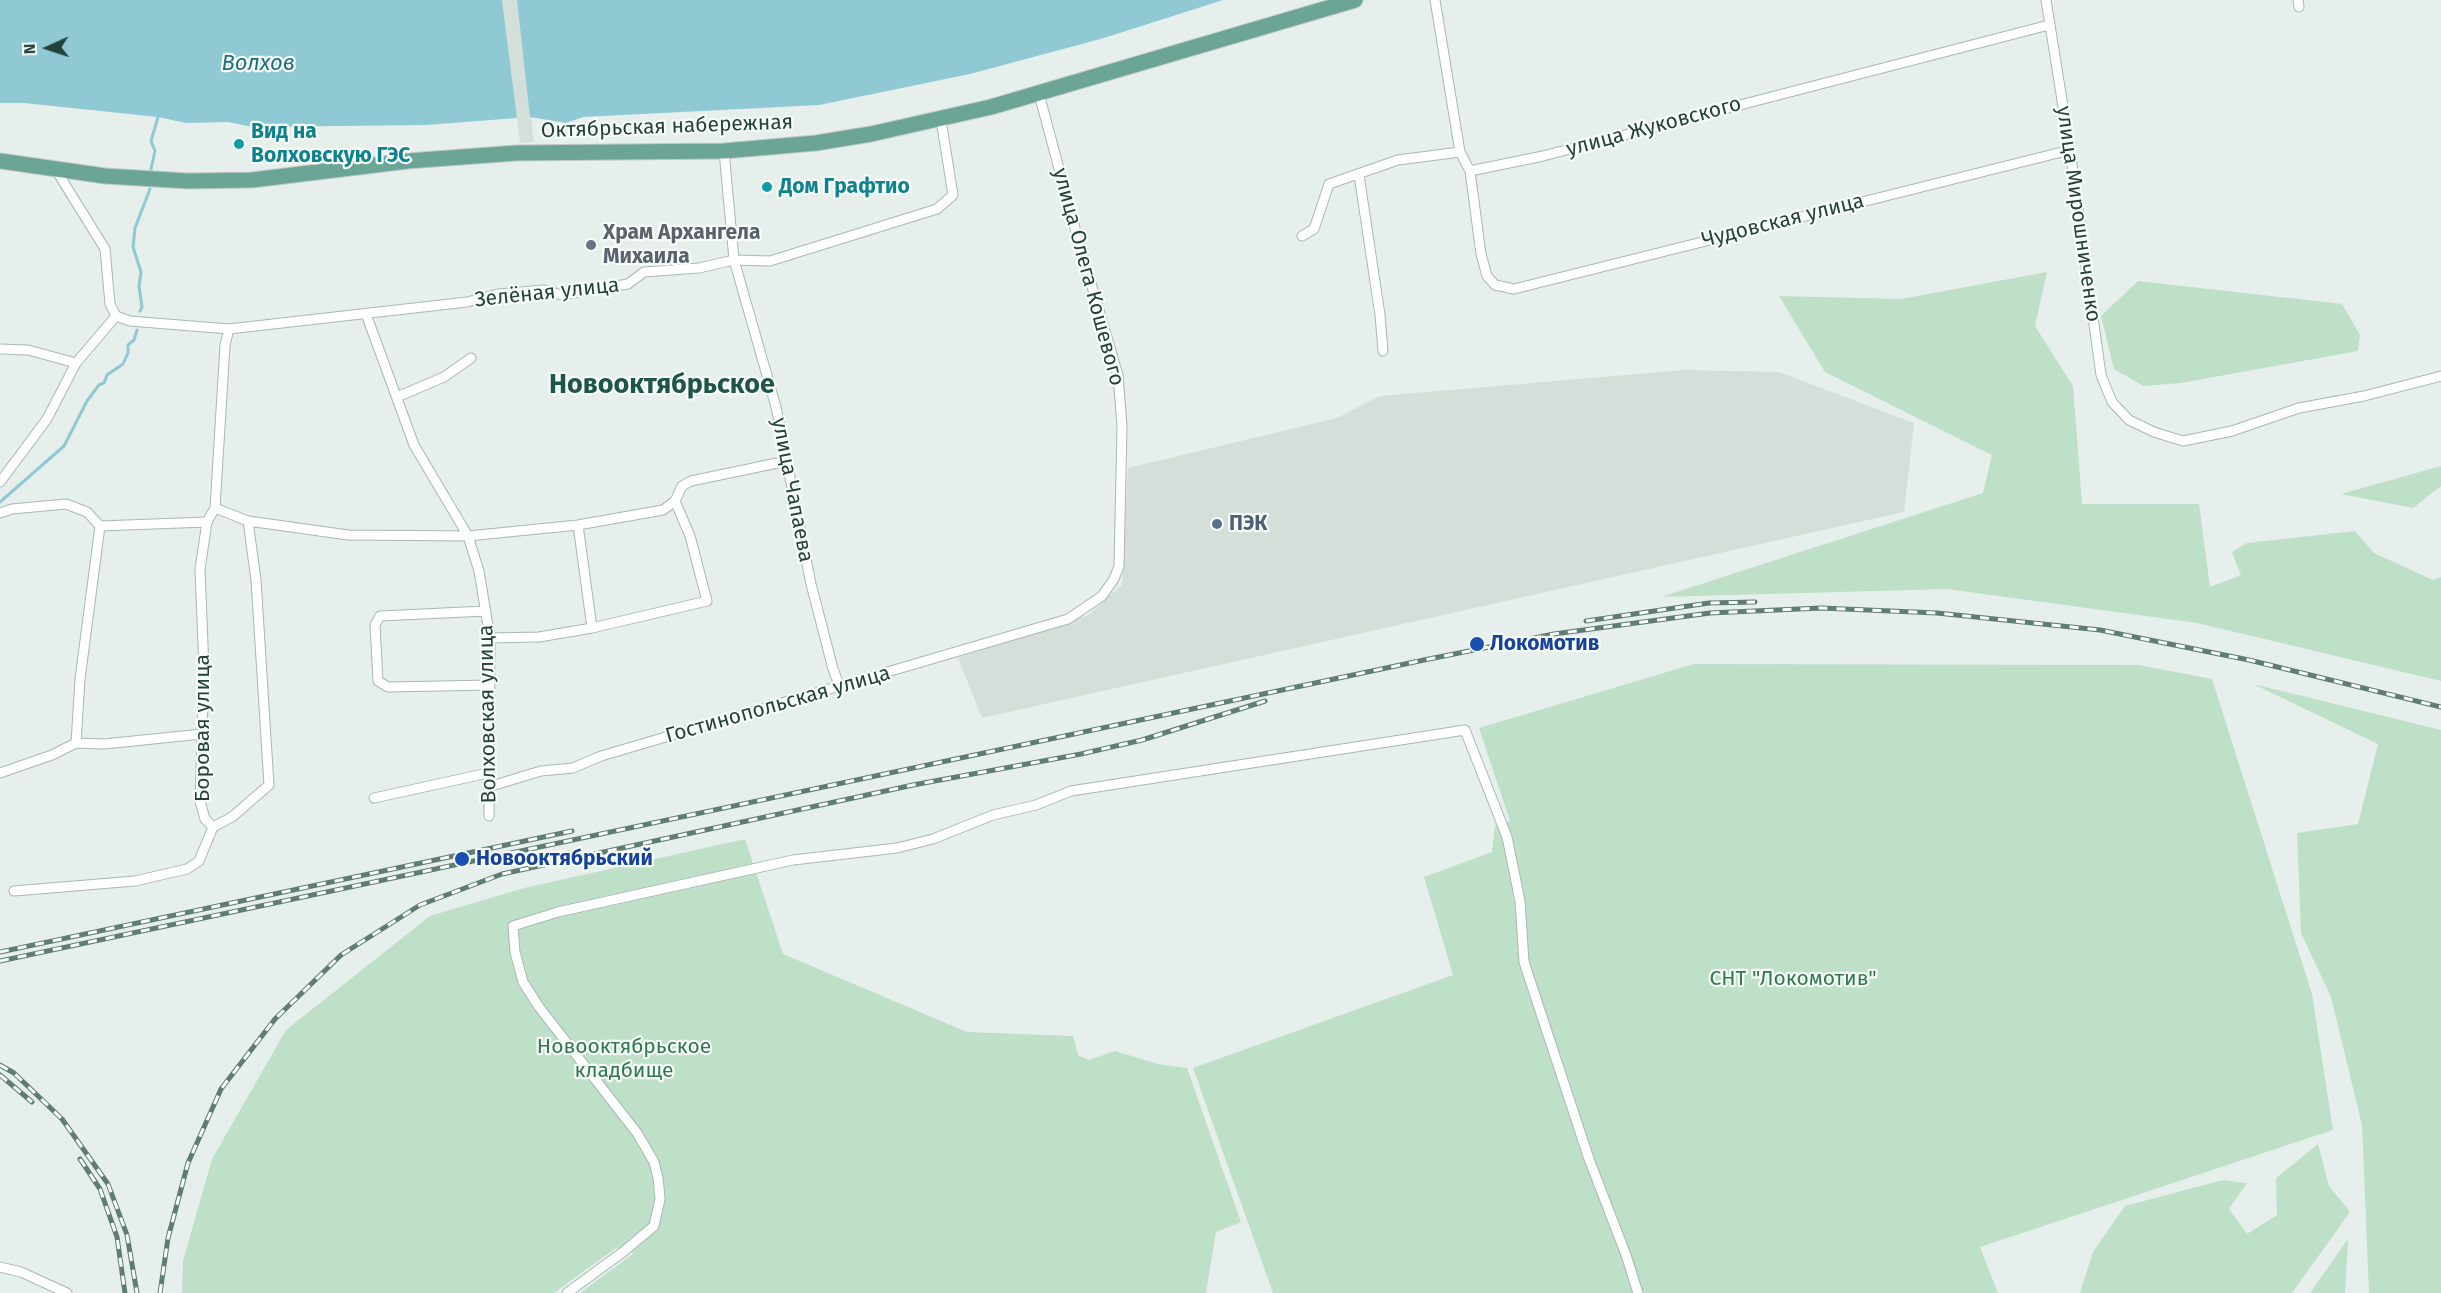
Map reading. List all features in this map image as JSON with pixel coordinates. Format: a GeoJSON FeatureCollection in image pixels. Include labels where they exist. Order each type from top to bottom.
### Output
{"type":"FeatureCollection","features":[{"type":"Feature","properties":{"kind":"main road","name":"Октябрьская набережная"},"geometry":{"type":"LineString","coordinates":[[0,161],[105,176],[188,181],[243,180],[408,161],[516,153],[724,151],[816,143],[941,120],[1039,94],[1176,51],[1355,0]]}},
{"type":"Feature","properties":{"kind":"street"},"geometry":{"type":"LineString","coordinates":[[1435,0],[1460,152],[1470,171]]}},
{"type":"Feature","properties":{"kind":"street","name":"улица Мирошниченко"},"geometry":{"type":"LineString","coordinates":[[2046,0],[2070,150],[2101,375],[2112,402],[2129,420],[2154,432],[2183,441],[2232,431],[2300,408],[2364,396],[2441,376]]}},
{"type":"Feature","properties":{"kind":"street","name":"улица Жуковского"},"geometry":{"type":"LineString","coordinates":[[1470,171],[1565,150],[2049,25]]}},
{"type":"Feature","properties":{"kind":"street","name":"улица Олега Кошевого"},"geometry":{"type":"LineString","coordinates":[[1039,94],[1118,375],[1122,426],[1119,567],[1102,596],[1068,618]]}},
{"type":"Feature","properties":{"kind":"street","name":"Зелёная улица"},"geometry":{"type":"LineString","coordinates":[[116,316],[130,321],[229,329],[467,302],[498,294],[544,290],[561,295],[628,284],[644,272],[699,267],[734,260],[770,261],[937,209],[953,195],[941,120]]}},
{"type":"Feature","properties":{"kind":"street","name":"Чудовская улица"},"geometry":{"type":"LineString","coordinates":[[1470,171],[1481,254],[1487,276],[1495,285],[1514,289],[2070,150]]}},
{"type":"Feature","properties":{"kind":"street","name":"улица Чапаева"},"geometry":{"type":"LineString","coordinates":[[724,151],[734,260],[776,407],[811,584],[833,669],[840,687]]}},
{"type":"Feature","properties":{"kind":"street"},"geometry":{"type":"LineString","coordinates":[[1302,236],[1314,229],[1329,183],[1359,175],[1398,160],[1460,152]]}},
{"type":"Feature","properties":{"kind":"street"},"geometry":{"type":"LineString","coordinates":[[0,482],[47,419],[76,363],[116,316],[110,304],[105,249],[56,170]]}},
{"type":"Feature","properties":{"kind":"street"},"geometry":{"type":"LineString","coordinates":[[1359,175],[1380,315],[1383,351]]}},
{"type":"Feature","properties":{"kind":"street","name":"Волховская улица"},"geometry":{"type":"LineString","coordinates":[[366,314],[414,445],[468,536],[479,570],[490,638],[489,816]]}},
{"type":"Feature","properties":{"kind":"street"},"geometry":{"type":"LineString","coordinates":[[229,329],[225,345],[215,508],[248,521],[348,535],[468,536],[578,525],[663,510],[675,501],[682,486],[691,481],[787,461]]}},
{"type":"Feature","properties":{"kind":"street"},"geometry":{"type":"LineString","coordinates":[[0,349],[28,350],[76,363]]}},
{"type":"Feature","properties":{"kind":"street"},"geometry":{"type":"LineString","coordinates":[[397,398],[444,376],[471,358]]}},
{"type":"Feature","properties":{"kind":"street"},"geometry":{"type":"LineString","coordinates":[[490,638],[538,637],[592,628],[707,601],[690,536],[675,501]]}},
{"type":"Feature","properties":{"kind":"street"},"geometry":{"type":"LineString","coordinates":[[0,513],[12,509],[66,504],[87,512],[100,526],[207,522]]}},
{"type":"Feature","properties":{"kind":"street","name":"Боровая улица"},"geometry":{"type":"LineString","coordinates":[[215,508],[207,522],[200,569],[204,670],[200,801],[205,819],[213,827],[232,817],[269,785],[256,580],[248,521]]}},
{"type":"Feature","properties":{"kind":"street"},"geometry":{"type":"LineString","coordinates":[[578,525],[592,628]]}},
{"type":"Feature","properties":{"kind":"street"},"geometry":{"type":"LineString","coordinates":[[76,743],[80,679],[100,526]]}},
{"type":"Feature","properties":{"kind":"street"},"geometry":{"type":"LineString","coordinates":[[486,610],[380,616],[375,625],[378,681],[388,687],[489,685]]}},
{"type":"Feature","properties":{"kind":"street","name":"Гостинопольская улица"},"geometry":{"type":"LineString","coordinates":[[488,787],[541,771],[573,768],[601,756],[1068,618]]}},
{"type":"Feature","properties":{"kind":"street"},"geometry":{"type":"LineString","coordinates":[[567,1293],[654,1226],[660,1199],[658,1178],[654,1162],[638,1133],[539,1007],[523,982],[515,952],[513,926],[558,912],[793,861],[897,848],[933,839],[993,815],[1036,805],[1071,791],[1465,729],[1507,837],[1520,901],[1524,962],[1589,1160],[1626,1255],[1638,1293]]}},
{"type":"Feature","properties":{"kind":"street"},"geometry":{"type":"LineString","coordinates":[[0,773],[52,755],[76,743],[104,744],[202,734]]}},
{"type":"Feature","properties":{"kind":"street"},"geometry":{"type":"LineString","coordinates":[[374,798],[488,773]]}},
{"type":"Feature","properties":{"kind":"street"},"geometry":{"type":"LineString","coordinates":[[14,891],[135,881],[187,869],[199,861],[213,827]]}},
{"type":"Feature","properties":{"kind":"street"},"geometry":{"type":"LineString","coordinates":[[0,1267],[21,1272],[67,1293]]}},
{"type":"Feature","properties":{"kind":"shaded area"},"geometry":{"type":"Polygon","coordinates":[[[502,0],[517,0],[534,142],[520,143],[502,0]]]}},
{"type":"Feature","properties":{"kind":"shaded area"},"geometry":{"type":"Polygon","coordinates":[[[1685,370],[1779,372],[1914,423],[1904,512],[982,718],[958,658],[1088,615],[1122,585],[1128,468],[1337,418],[1380,396],[1685,370]]]}},
{"type":"Feature","properties":{"kind":"green space"},"geometry":{"type":"Polygon","coordinates":[[[2047,272],[2035,326],[2073,386],[2082,504],[2199,504],[2210,587],[2241,575],[2232,552],[2247,543],[2355,531],[2374,553],[2433,580],[2441,577],[2441,681],[2197,623],[1947,589],[1661,597],[1983,493],[1992,455],[1825,372],[1779,296],[1901,299],[2047,272]]]}},
{"type":"Feature","properties":{"kind":"green space"},"geometry":{"type":"Polygon","coordinates":[[[2138,281],[2342,304],[2360,335],[2358,351],[2181,383],[2143,386],[2114,369],[2101,316],[2138,281]]]}},
{"type":"Feature","properties":{"kind":"green space"},"geometry":{"type":"Polygon","coordinates":[[[2441,466],[2441,486],[2413,508],[2341,494],[2441,466]]]}},
{"type":"Feature","properties":{"kind":"green space","name":"СНТ \"Локомотив\""},"geometry":{"type":"Polygon","coordinates":[[[1694,664],[2139,665],[2212,679],[2312,994],[2333,1130],[1980,1247],[1998,1293],[1273,1293],[1193,1068],[1453,975],[1424,877],[1492,852],[1495,826],[1510,821],[1479,728],[1694,664]]]}},
{"type":"Feature","properties":{"kind":"green space"},"geometry":{"type":"Polygon","coordinates":[[[2253,684],[2441,730],[2441,1293],[2369,1293],[2362,1125],[2331,997],[2301,933],[2297,833],[2358,824],[2378,744],[2253,684]]]}},
{"type":"Feature","properties":{"kind":"green space","name":"Новооктябрьское кладбище"},"geometry":{"type":"Polygon","coordinates":[[[745,839],[783,954],[967,1032],[1073,1036],[1078,1055],[1089,1060],[1115,1051],[1158,1064],[1187,1068],[1241,1222],[1216,1232],[1206,1293],[580,1293],[634,1253],[616,1248],[554,1293],[182,1293],[183,1261],[212,1159],[286,1030],[430,916],[524,888],[745,839]]]}},
{"type":"Feature","properties":{"kind":"green space"},"geometry":{"type":"Polygon","coordinates":[[[2318,1144],[2329,1186],[2350,1212],[2292,1293],[2080,1293],[2093,1252],[2125,1206],[2223,1180],[2247,1183],[2229,1209],[2247,1234],[2277,1215],[2276,1178],[2318,1144]]]}},
{"type":"Feature","properties":{"kind":"green space"},"geometry":{"type":"Polygon","coordinates":[[[2348,1239],[2345,1293],[2310,1293],[2348,1239]]]}},
{"type":"Feature","properties":{"kind":"water","name":"Волхов"},"geometry":{"type":"Polygon","coordinates":[[[0,0],[502,0],[517,118],[426,125],[253,127],[228,122],[186,123],[158,117],[24,103],[0,103],[0,0]]]}},
{"type":"Feature","properties":{"kind":"water"},"geometry":{"type":"Polygon","coordinates":[[[517,0],[1223,0],[1104,38],[970,74],[819,105],[583,117],[566,123],[530,117],[517,0]]]}},
{"type":"Feature","properties":{"kind":"waterway"},"geometry":{"type":"LineString","coordinates":[[151,169],[155,151],[151,141],[158,117]]}},
{"type":"Feature","properties":{"kind":"waterway"},"geometry":{"type":"LineString","coordinates":[[140,311],[142,307],[139,286],[141,272],[133,247],[135,228],[150,189]]}},
{"type":"Feature","properties":{"kind":"waterway"},"geometry":{"type":"LineString","coordinates":[[0,502],[64,446],[87,401],[99,385],[104,383],[107,375],[123,364],[128,353],[128,345],[134,340],[137,330]]}},
{"type":"Feature","properties":{"kind":"railway"},"geometry":{"type":"LineString","coordinates":[[1586,621],[1709,603],[1755,602]]}},
{"type":"Feature","properties":{"kind":"railway"},"geometry":{"type":"LineString","coordinates":[[0,961],[1424,660],[1554,634],[1710,613],[1821,608],[1937,613],[2100,630],[2249,660],[2441,707]]}},
{"type":"Feature","properties":{"kind":"railway"},"geometry":{"type":"LineString","coordinates":[[160,1293],[168,1238],[188,1163],[221,1089],[275,1019],[341,955],[420,905],[502,874],[913,785],[1081,754],[1142,740],[1265,701]]}},
{"type":"Feature","properties":{"kind":"railway"},"geometry":{"type":"LineString","coordinates":[[0,952],[572,831]]}},
{"type":"Feature","properties":{"kind":"railway"},"geometry":{"type":"LineString","coordinates":[[0,1065],[14,1073],[62,1119],[108,1184],[127,1235],[137,1293]]}},
{"type":"Feature","properties":{"kind":"railway"},"geometry":{"type":"LineString","coordinates":[[0,1075],[32,1102]]}},
{"type":"Feature","properties":{"kind":"railway"},"geometry":{"type":"LineString","coordinates":[[80,1159],[100,1189],[117,1237],[125,1293]]}},
{"type":"Feature","properties":{"kind":"place","name":"Вид на Волховскую ГЭС"},"geometry":{"type":"Point","coordinates":[239,144]}},
{"type":"Feature","properties":{"kind":"place","name":"Дом Графтио"},"geometry":{"type":"Point","coordinates":[767,187]}},
{"type":"Feature","properties":{"kind":"place","name":"Храм Архангела Михаила"},"geometry":{"type":"Point","coordinates":[591,245]}},
{"type":"Feature","properties":{"kind":"place","name":"ПЭК"},"geometry":{"type":"Point","coordinates":[1217,524]}},
{"type":"Feature","properties":{"kind":"place","name":"Локомотив"},"geometry":{"type":"Point","coordinates":[1477,644]}},
{"type":"Feature","properties":{"kind":"place","name":"Новооктябрьский"},"geometry":{"type":"Point","coordinates":[462,859]}},
{"type":"Feature","properties":{"kind":"district","name":"Новооктябрьское"},"geometry":{"type":"Point","coordinates":[662,385]}}]}
